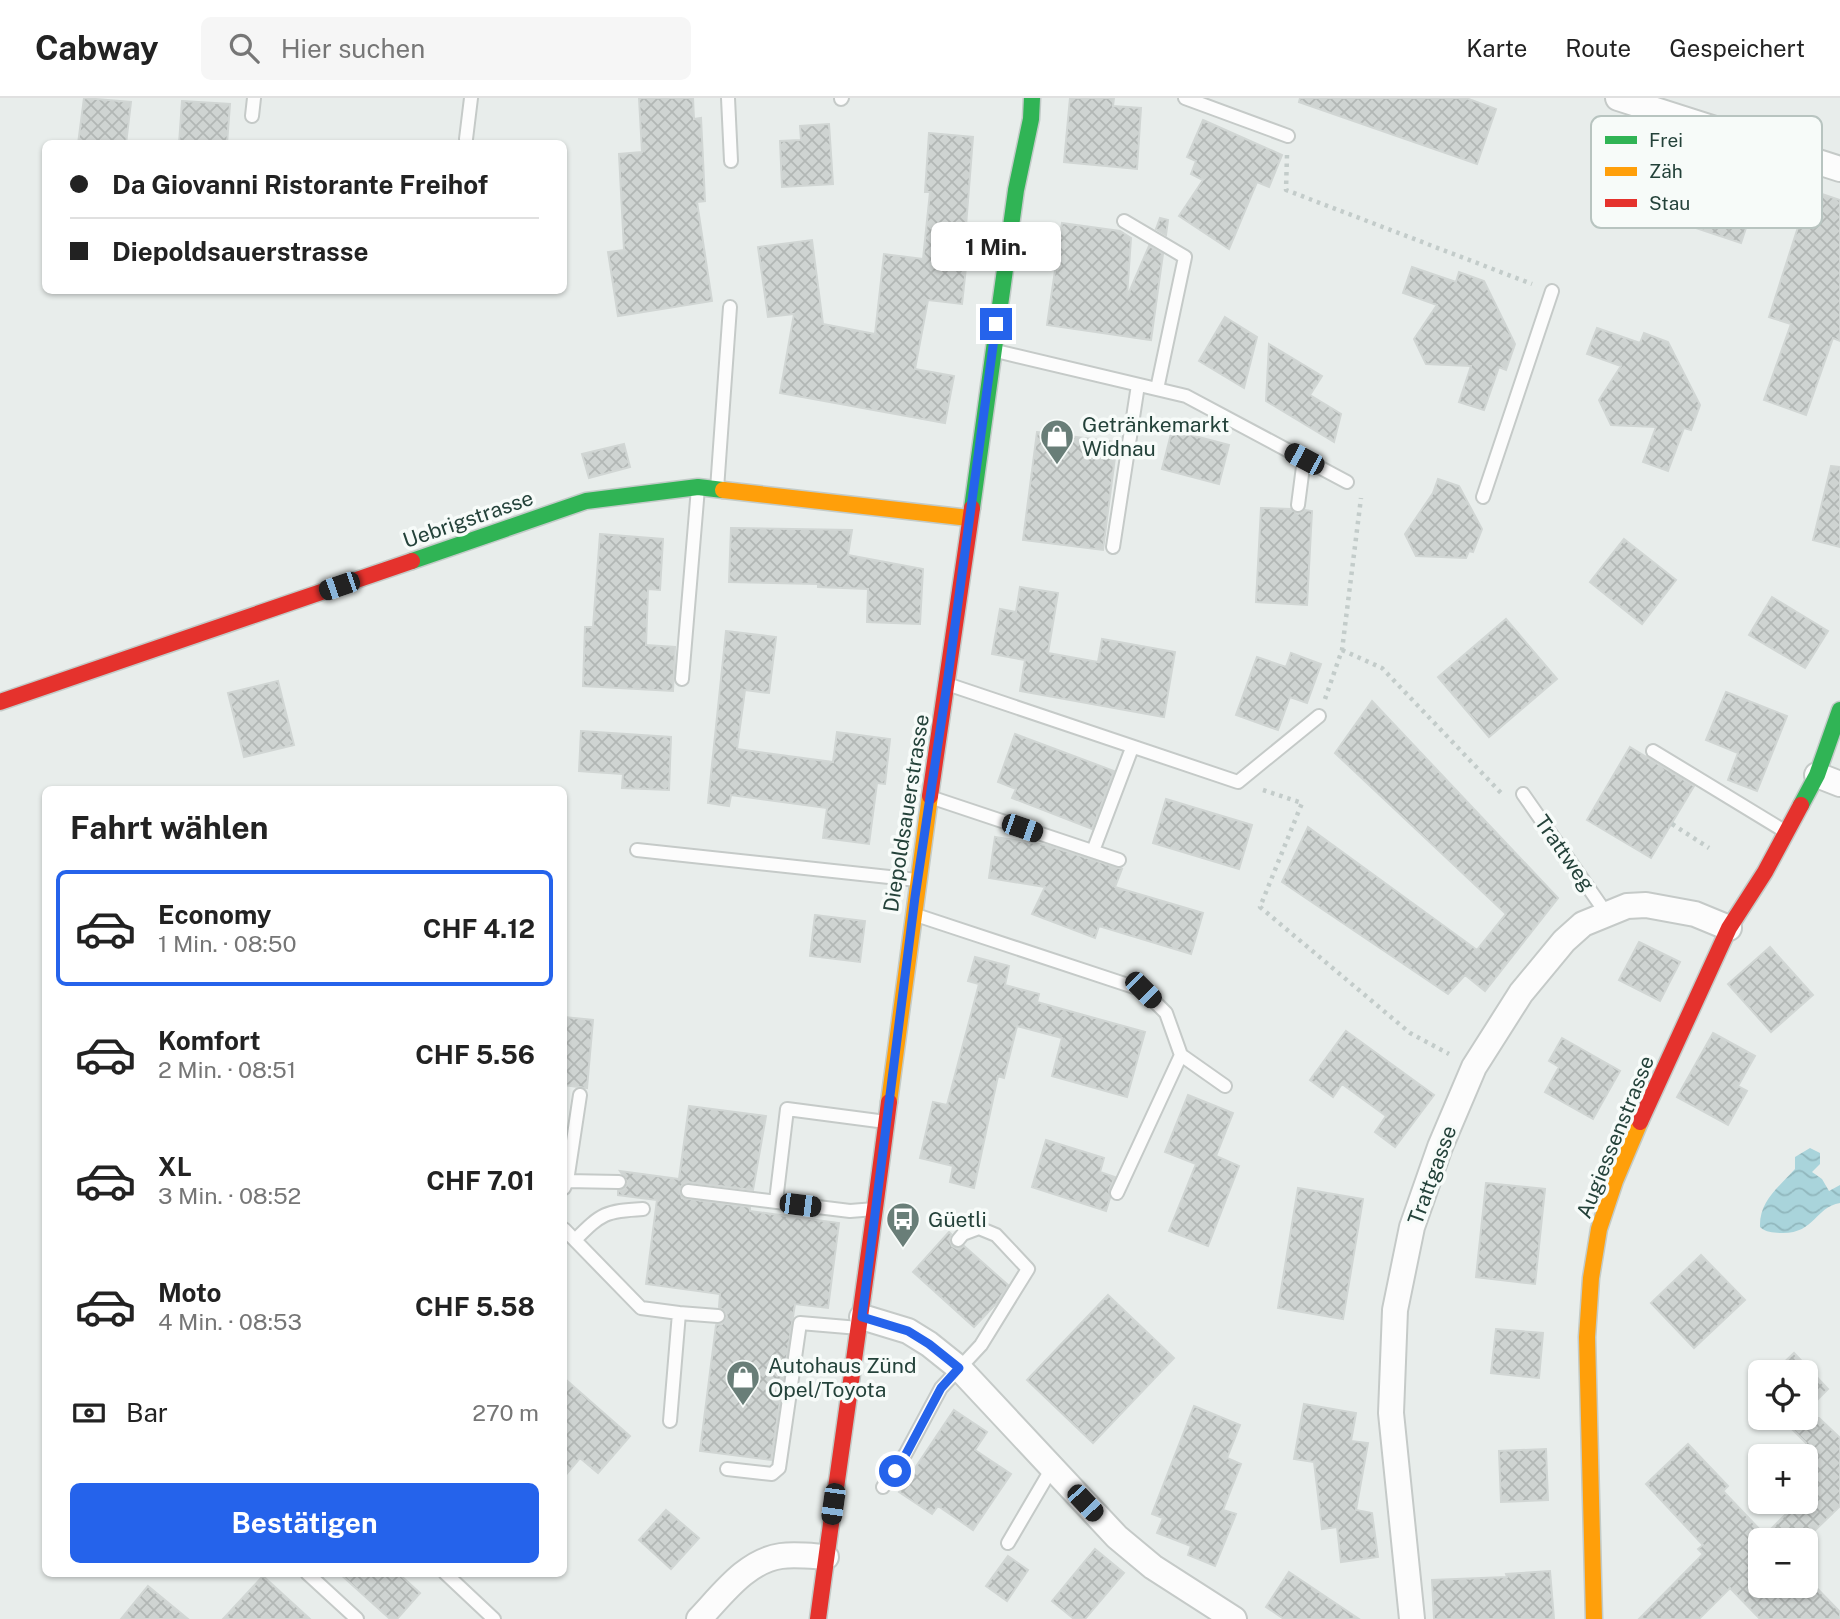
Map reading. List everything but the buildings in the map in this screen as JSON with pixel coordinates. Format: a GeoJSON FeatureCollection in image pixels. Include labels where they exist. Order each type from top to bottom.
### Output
{"type":"FeatureCollection","features":[{"type":"Feature","properties":{"kind":"street","name":"Diepoldsauerstrasse"},"geometry":{"type":"LineString","coordinates":[[818,1619],[861,1322],[912,914],[947,684],[992,350],[1016,190],[1031,119],[1032,98]]}},
{"type":"Feature","properties":{"kind":"street"},"geometry":{"type":"LineString","coordinates":[[1618,98],[1674,116]]}},
{"type":"Feature","properties":{"kind":"street"},"geometry":{"type":"LineString","coordinates":[[1822,163],[1840,169]]}},
{"type":"Feature","properties":{"kind":"street","name":"Uebrigstrasse"},"geometry":{"type":"LineString","coordinates":[[0,702],[586,501],[698,487],[969,517]]}},
{"type":"Feature","properties":{"kind":"street","name":"Augiessenstrasse"},"geometry":{"type":"LineString","coordinates":[[1594,1619],[1587,1337],[1591,1278],[1599,1228],[1641,1119],[1729,928],[1765,872],[1817,775],[1840,710]]}},
{"type":"Feature","properties":{"kind":"street"},"geometry":{"type":"LineString","coordinates":[[1817,775],[1840,784]]}},
{"type":"Feature","properties":{"kind":"street","name":"Trattgasse"},"geometry":{"type":"LineString","coordinates":[[1412,1619],[1391,1413],[1395,1310],[1412,1227],[1440,1147],[1481,1056],[1521,993],[1564,941],[1583,924],[1627,906],[1646,905],[1695,914],[1729,928]]}},
{"type":"Feature","properties":{"kind":"street"},"geometry":{"type":"LineString","coordinates":[[861,1322],[908,1331],[959,1368],[1117,1537],[1144,1560],[1225,1617]]}},
{"type":"Feature","properties":{"kind":"street"},"geometry":{"type":"LineString","coordinates":[[699,1619],[748,1569],[759,1562],[784,1555],[826,1557]]}},
{"type":"Feature","properties":{"kind":"lane"},"geometry":{"type":"LineString","coordinates":[[252,116],[254,98]]}},
{"type":"Feature","properties":{"kind":"lane"},"geometry":{"type":"LineString","coordinates":[[466,139],[471,98]]}},
{"type":"Feature","properties":{"kind":"lane"},"geometry":{"type":"LineString","coordinates":[[727,98],[731,161]]}},
{"type":"Feature","properties":{"kind":"lane"},"geometry":{"type":"LineString","coordinates":[[1185,98],[1288,136]]}},
{"type":"Feature","properties":{"kind":"lane"},"geometry":{"type":"LineString","coordinates":[[1124,221],[1185,257],[1157,389]]}},
{"type":"Feature","properties":{"kind":"lane"},"geometry":{"type":"LineString","coordinates":[[1483,497],[1552,291]]}},
{"type":"Feature","properties":{"kind":"lane"},"geometry":{"type":"LineString","coordinates":[[717,489],[730,307]]}},
{"type":"Feature","properties":{"kind":"lane"},"geometry":{"type":"LineString","coordinates":[[992,350],[1186,397],[1347,482]]}},
{"type":"Feature","properties":{"kind":"lane"},"geometry":{"type":"LineString","coordinates":[[1113,547],[1138,385]]}},
{"type":"Feature","properties":{"kind":"lane"},"geometry":{"type":"LineString","coordinates":[[1298,505],[1304,459]]}},
{"type":"Feature","properties":{"kind":"lane"},"geometry":{"type":"LineString","coordinates":[[682,679],[698,487]]}},
{"type":"Feature","properties":{"kind":"lane"},"geometry":{"type":"LineString","coordinates":[[947,684],[1238,782],[1319,716]]}},
{"type":"Feature","properties":{"kind":"lane"},"geometry":{"type":"LineString","coordinates":[[1093,851],[1132,748]]}},
{"type":"Feature","properties":{"kind":"lane"},"geometry":{"type":"LineString","coordinates":[[1653,751],[1786,832]]}},
{"type":"Feature","properties":{"kind":"lane","name":"Trattweg"},"geometry":{"type":"LineString","coordinates":[[1523,794],[1606,913]]}},
{"type":"Feature","properties":{"kind":"lane"},"geometry":{"type":"LineString","coordinates":[[930,797],[1119,860]]}},
{"type":"Feature","properties":{"kind":"lane"},"geometry":{"type":"LineString","coordinates":[[637,850],[917,880]]}},
{"type":"Feature","properties":{"kind":"lane"},"geometry":{"type":"LineString","coordinates":[[912,914],[1143,990],[1166,1013],[1181,1055],[1225,1086]]}},
{"type":"Feature","properties":{"kind":"lane"},"geometry":{"type":"LineString","coordinates":[[1117,1193],[1181,1055]]}},
{"type":"Feature","properties":{"kind":"lane"},"geometry":{"type":"LineString","coordinates":[[567,1173],[580,1096]]}},
{"type":"Feature","properties":{"kind":"lane"},"geometry":{"type":"LineString","coordinates":[[776,1201],[788,1109],[887,1122]]}},
{"type":"Feature","properties":{"kind":"lane"},"geometry":{"type":"LineString","coordinates":[[567,1185],[619,1182]]}},
{"type":"Feature","properties":{"kind":"lane"},"geometry":{"type":"LineString","coordinates":[[688,1191],[850,1211],[876,1209]]}},
{"type":"Feature","properties":{"kind":"lane"},"geometry":{"type":"LineString","coordinates":[[575,1240],[597,1217],[613,1210],[643,1209]]}},
{"type":"Feature","properties":{"kind":"lane"},"geometry":{"type":"LineString","coordinates":[[883,1488],[906,1454],[941,1388],[981,1345],[1028,1269],[996,1235],[979,1228],[963,1234],[958,1240]]}},
{"type":"Feature","properties":{"kind":"lane"},"geometry":{"type":"LineString","coordinates":[[567,1232],[641,1308],[718,1315]]}},
{"type":"Feature","properties":{"kind":"lane"},"geometry":{"type":"LineString","coordinates":[[670,1421],[679,1313]]}},
{"type":"Feature","properties":{"kind":"lane"},"geometry":{"type":"LineString","coordinates":[[727,1469],[772,1474],[779,1468],[796,1323],[861,1322]]}},
{"type":"Feature","properties":{"kind":"lane"},"geometry":{"type":"LineString","coordinates":[[1008,1543],[1052,1468]]}},
{"type":"Feature","properties":{"kind":"lane"},"geometry":{"type":"LineString","coordinates":[[311,1577],[357,1619]]}},
{"type":"Feature","properties":{"kind":"lane"},"geometry":{"type":"LineString","coordinates":[[449,1577],[494,1619]]}},
{"type":"Feature","properties":{"kind":"path"},"geometry":{"type":"LineString","coordinates":[[1288,136],[1286,190],[1552,291]]}},
{"type":"Feature","properties":{"kind":"path"},"geometry":{"type":"LineString","coordinates":[[1319,716],[1342,650],[1362,489],[1347,482]]}},
{"type":"Feature","properties":{"kind":"path"},"geometry":{"type":"LineString","coordinates":[[1342,650],[1382,668],[1504,796],[1523,794]]}},
{"type":"Feature","properties":{"kind":"path"},"geometry":{"type":"LineString","coordinates":[[1238,782],[1302,803],[1260,907],[1410,1033],[1452,1055]]}},
{"type":"Feature","properties":{"kind":"path"},"geometry":{"type":"LineString","coordinates":[[1672,824],[1709,848]]}},
{"type":"Feature","properties":{"kind":"water"},"geometry":{"type":"Polygon","coordinates":[[[1810,1148],[1820,1153],[1820,1164],[1812,1172],[1822,1179],[1829,1191],[1840,1185],[1840,1203],[1832,1205],[1801,1229],[1781,1233],[1765,1230],[1760,1227],[1766,1202],[1795,1169],[1795,1157],[1810,1148]]]}},
{"type":"Feature","properties":{"kind":"traffic: fast"},"geometry":{"type":"LineString","coordinates":[[972,508],[1016,190],[1031,119],[1032,98]]}},
{"type":"Feature","properties":{"kind":"traffic: fast"},"geometry":{"type":"LineString","coordinates":[[412,561],[586,501],[698,487],[723,490]]}},
{"type":"Feature","properties":{"kind":"traffic: fast"},"geometry":{"type":"LineString","coordinates":[[1801,805],[1817,775],[1840,710]]}},
{"type":"Feature","properties":{"kind":"traffic: slow"},"geometry":{"type":"LineString","coordinates":[[723,490],[969,518]]}},
{"type":"Feature","properties":{"kind":"traffic: slow"},"geometry":{"type":"LineString","coordinates":[[889,1102],[930,796]]}},
{"type":"Feature","properties":{"kind":"traffic: slow"},"geometry":{"type":"LineString","coordinates":[[1594,1619],[1587,1337],[1591,1278],[1599,1229],[1615,1181],[1640,1122]]}},
{"type":"Feature","properties":{"kind":"traffic: jam"},"geometry":{"type":"LineString","coordinates":[[930,796],[972,508]]}},
{"type":"Feature","properties":{"kind":"traffic: jam"},"geometry":{"type":"LineString","coordinates":[[0,702],[412,561]]}},
{"type":"Feature","properties":{"kind":"traffic: jam"},"geometry":{"type":"LineString","coordinates":[[1640,1122],[1729,928],[1765,872],[1801,805]]}},
{"type":"Feature","properties":{"kind":"traffic: jam"},"geometry":{"type":"LineString","coordinates":[[818,1619],[889,1102]]}},
{"type":"Feature","properties":{"kind":"place","name":"Getränkemarkt Widnau"},"geometry":{"type":"Point","coordinates":[1057,466]}},
{"type":"Feature","properties":{"kind":"place","name":"Güetli"},"geometry":{"type":"Point","coordinates":[903,1249]}},
{"type":"Feature","properties":{"kind":"place","name":"Autohaus Zünd Opel/Toyota"},"geometry":{"type":"Point","coordinates":[743,1407]}},
{"type":"Feature","properties":{"kind":"route"},"geometry":{"type":"LineString","coordinates":[[895,1471],[941,1388],[959,1368],[908,1331],[862,1317],[915,897],[996,324]]}}]}
